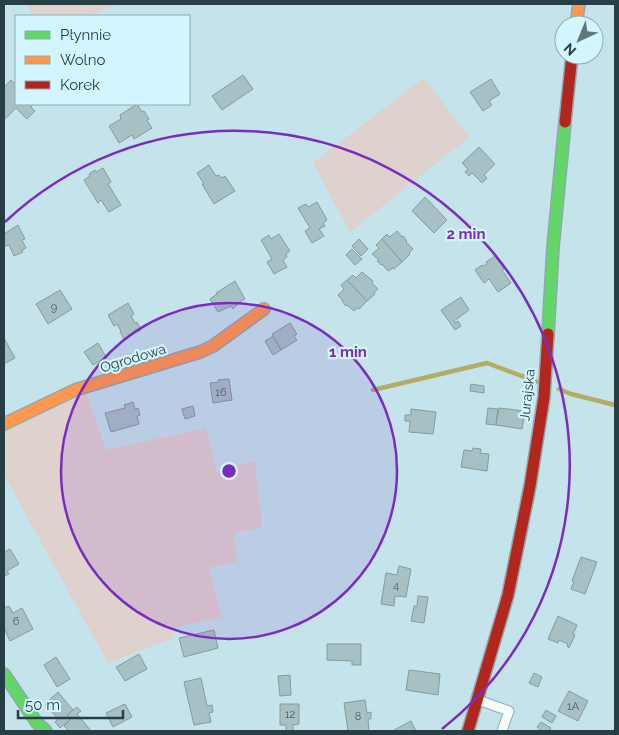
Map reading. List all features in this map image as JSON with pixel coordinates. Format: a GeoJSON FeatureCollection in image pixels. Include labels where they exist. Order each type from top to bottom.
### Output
{"type":"FeatureCollection","features":[{"type":"Feature","properties":{"kind":"street","name":"Jurajska"},"geometry":{"type":"LineString","coordinates":[[468,731],[508,595],[530,486],[542,406],[553,247],[571,65]]}},
{"type":"Feature","properties":{"kind":"street","name":"Ogrodowa"},"geometry":{"type":"LineString","coordinates":[[4,424],[74,390],[200,352],[213,346],[264,309]]}},
{"type":"Feature","properties":{"kind":"street"},"geometry":{"type":"LineString","coordinates":[[4,674],[37,723],[46,731]]}},
{"type":"Feature","properties":{"kind":"lane"},"geometry":{"type":"LineString","coordinates":[[477,700],[509,712],[502,731]]}},
{"type":"Feature","properties":{"kind":"shaded area"},"geometry":{"type":"Polygon","coordinates":[[[27,4],[119,4],[92,15],[32,15],[27,4]]]}},
{"type":"Feature","properties":{"kind":"shaded area"},"geometry":{"type":"Polygon","coordinates":[[[424,78],[469,137],[350,232],[313,163],[424,78]]]}},
{"type":"Feature","properties":{"kind":"shaded area"},"geometry":{"type":"Polygon","coordinates":[[[86,393],[106,450],[206,428],[217,472],[255,461],[262,527],[234,533],[237,561],[209,568],[222,617],[172,628],[173,638],[108,663],[4,475],[4,432],[86,393]]]}},
{"type":"Feature","properties":{"kind":"building"},"geometry":{"type":"Polygon","coordinates":[[[243,75],[253,89],[222,110],[212,96],[243,75]]]}},
{"type":"Feature","properties":{"kind":"building"},"geometry":{"type":"Polygon","coordinates":[[[491,79],[500,94],[489,101],[492,105],[483,111],[470,92],[491,79]]]}},
{"type":"Feature","properties":{"kind":"building"},"geometry":{"type":"Polygon","coordinates":[[[11,80],[15,84],[15,105],[33,105],[31,107],[35,111],[27,119],[16,108],[4,120],[4,87],[11,80]]]}},
{"type":"Feature","properties":{"kind":"building"},"geometry":{"type":"Polygon","coordinates":[[[138,105],[149,119],[147,120],[152,128],[134,139],[132,135],[119,143],[109,126],[121,119],[120,115],[138,105]]]}},
{"type":"Feature","properties":{"kind":"building"},"geometry":{"type":"Polygon","coordinates":[[[479,147],[495,164],[484,175],[487,178],[482,183],[472,173],[469,176],[465,172],[468,169],[462,163],[479,147]]]}},
{"type":"Feature","properties":{"kind":"building"},"geometry":{"type":"Polygon","coordinates":[[[209,165],[216,176],[219,175],[222,178],[225,176],[235,191],[214,204],[197,173],[209,165]]]}},
{"type":"Feature","properties":{"kind":"building"},"geometry":{"type":"Polygon","coordinates":[[[103,168],[111,182],[108,184],[121,205],[109,212],[101,200],[98,203],[84,180],[95,170],[96,172],[103,168]]]}},
{"type":"Feature","properties":{"kind":"building"},"geometry":{"type":"Polygon","coordinates":[[[425,197],[447,220],[434,233],[412,211],[425,197]]]}},
{"type":"Feature","properties":{"kind":"building"},"geometry":{"type":"Polygon","coordinates":[[[317,202],[327,220],[323,223],[325,226],[319,229],[324,236],[312,243],[305,231],[310,228],[298,208],[306,204],[308,207],[317,202]]]}},
{"type":"Feature","properties":{"kind":"building"},"geometry":{"type":"Polygon","coordinates":[[[18,225],[25,239],[22,240],[26,248],[22,250],[23,252],[14,256],[9,245],[4,246],[4,234],[18,225]]]}},
{"type":"Feature","properties":{"kind":"building"},"geometry":{"type":"Polygon","coordinates":[[[397,231],[413,249],[402,262],[382,239],[387,234],[390,237],[397,231]]]}},
{"type":"Feature","properties":{"kind":"building"},"geometry":{"type":"Polygon","coordinates":[[[279,234],[290,251],[283,260],[287,267],[274,274],[267,262],[272,259],[261,240],[269,235],[271,239],[279,234]]]}},
{"type":"Feature","properties":{"kind":"building"},"geometry":{"type":"Polygon","coordinates":[[[359,239],[368,249],[361,256],[352,246],[359,239]]]}},
{"type":"Feature","properties":{"kind":"building"},"geometry":{"type":"Polygon","coordinates":[[[382,239],[402,262],[394,269],[388,271],[372,254],[379,248],[376,245],[382,239]]]}},
{"type":"Feature","properties":{"kind":"building"},"geometry":{"type":"Polygon","coordinates":[[[352,249],[362,259],[355,265],[346,255],[352,249]]]}},
{"type":"Feature","properties":{"kind":"building"},"geometry":{"type":"Polygon","coordinates":[[[495,256],[511,283],[498,292],[489,279],[484,283],[475,270],[487,264],[486,262],[495,256]]]}},
{"type":"Feature","properties":{"kind":"building"},"geometry":{"type":"Polygon","coordinates":[[[362,272],[373,281],[372,283],[378,289],[367,301],[347,280],[353,275],[356,278],[362,272]]]}},
{"type":"Feature","properties":{"kind":"building"},"geometry":{"type":"Polygon","coordinates":[[[347,280],[367,301],[354,311],[346,306],[338,295],[344,289],[341,285],[347,280]]]}},
{"type":"Feature","properties":{"kind":"building"},"geometry":{"type":"Polygon","coordinates":[[[235,281],[245,299],[236,304],[233,309],[231,306],[218,312],[210,299],[235,281]]]}},
{"type":"Feature","properties":{"kind":"building"},"geometry":{"type":"Polygon","coordinates":[[[60,290],[72,309],[48,324],[36,304],[60,290]]]}},
{"type":"Feature","properties":{"kind":"building"},"geometry":{"type":"Polygon","coordinates":[[[461,297],[469,310],[454,321],[455,323],[458,321],[461,326],[455,330],[441,310],[461,297]]]}},
{"type":"Feature","properties":{"kind":"building"},"geometry":{"type":"Polygon","coordinates":[[[128,303],[134,314],[131,316],[141,330],[124,339],[117,324],[114,326],[108,315],[128,303]]]}},
{"type":"Feature","properties":{"kind":"building"},"geometry":{"type":"Polygon","coordinates":[[[290,323],[297,334],[294,336],[297,340],[281,350],[272,334],[290,323]]]}},
{"type":"Feature","properties":{"kind":"building"},"geometry":{"type":"Polygon","coordinates":[[[273,336],[281,350],[273,355],[265,341],[273,336]]]}},
{"type":"Feature","properties":{"kind":"building"},"geometry":{"type":"Polygon","coordinates":[[[4,338],[15,358],[4,364],[4,338]]]}},
{"type":"Feature","properties":{"kind":"building"},"geometry":{"type":"Polygon","coordinates":[[[98,343],[106,357],[93,365],[84,352],[98,343]]]}},
{"type":"Feature","properties":{"kind":"building"},"geometry":{"type":"Polygon","coordinates":[[[229,379],[232,400],[213,403],[210,383],[229,379]]]}},
{"type":"Feature","properties":{"kind":"building"},"geometry":{"type":"Polygon","coordinates":[[[471,384],[484,386],[484,393],[470,391],[471,384]]]}},
{"type":"Feature","properties":{"kind":"building"},"geometry":{"type":"Polygon","coordinates":[[[133,402],[135,409],[138,408],[140,415],[137,416],[139,424],[111,432],[105,413],[125,408],[124,405],[133,402]]]}},
{"type":"Feature","properties":{"kind":"building"},"geometry":{"type":"Polygon","coordinates":[[[193,406],[195,416],[185,419],[182,409],[193,406]]]}},
{"type":"Feature","properties":{"kind":"building"},"geometry":{"type":"Polygon","coordinates":[[[488,408],[498,409],[496,425],[486,424],[488,408]]]}},
{"type":"Feature","properties":{"kind":"building"},"geometry":{"type":"Polygon","coordinates":[[[499,408],[525,411],[522,429],[496,425],[499,408]]]}},
{"type":"Feature","properties":{"kind":"building"},"geometry":{"type":"Polygon","coordinates":[[[411,409],[436,412],[433,434],[409,432],[410,421],[405,421],[405,415],[411,415],[411,409]]]}},
{"type":"Feature","properties":{"kind":"building"},"geometry":{"type":"Polygon","coordinates":[[[473,448],[481,449],[480,453],[489,454],[487,471],[461,467],[464,450],[472,451],[473,448]]]}},
{"type":"Feature","properties":{"kind":"building"},"geometry":{"type":"Polygon","coordinates":[[[10,549],[19,564],[7,571],[9,574],[4,576],[4,552],[10,549]]]}},
{"type":"Feature","properties":{"kind":"building"},"geometry":{"type":"Polygon","coordinates":[[[581,557],[597,562],[585,594],[571,589],[581,557]]]}},
{"type":"Feature","properties":{"kind":"building"},"geometry":{"type":"Polygon","coordinates":[[[399,566],[411,569],[406,597],[395,596],[394,606],[381,604],[386,573],[397,575],[399,566]]]}},
{"type":"Feature","properties":{"kind":"building"},"geometry":{"type":"Polygon","coordinates":[[[418,596],[428,597],[424,623],[411,621],[414,606],[417,606],[418,596]]]}},
{"type":"Feature","properties":{"kind":"building"},"geometry":{"type":"Polygon","coordinates":[[[9,606],[13,613],[22,608],[33,629],[10,641],[4,628],[4,608],[9,606]]]}},
{"type":"Feature","properties":{"kind":"building"},"geometry":{"type":"Polygon","coordinates":[[[558,616],[577,625],[569,648],[568,644],[559,640],[558,643],[548,639],[558,616]]]}},
{"type":"Feature","properties":{"kind":"building"},"geometry":{"type":"Polygon","coordinates":[[[214,630],[218,648],[184,657],[179,638],[214,630]]]}},
{"type":"Feature","properties":{"kind":"building"},"geometry":{"type":"Polygon","coordinates":[[[327,644],[361,644],[361,665],[352,665],[352,661],[327,660],[327,644]]]}},
{"type":"Feature","properties":{"kind":"building"},"geometry":{"type":"Polygon","coordinates":[[[139,654],[147,669],[125,681],[116,667],[139,654]]]}},
{"type":"Feature","properties":{"kind":"building"},"geometry":{"type":"Polygon","coordinates":[[[56,657],[70,679],[57,687],[44,665],[56,657]]]}},
{"type":"Feature","properties":{"kind":"building"},"geometry":{"type":"Polygon","coordinates":[[[409,670],[440,674],[438,695],[406,690],[409,670]]]}},
{"type":"Feature","properties":{"kind":"building"},"geometry":{"type":"Polygon","coordinates":[[[534,673],[542,677],[538,687],[529,683],[534,673]]]}},
{"type":"Feature","properties":{"kind":"building"},"geometry":{"type":"Polygon","coordinates":[[[290,675],[291,695],[280,696],[278,676],[290,675]]]}},
{"type":"Feature","properties":{"kind":"building"},"geometry":{"type":"Polygon","coordinates":[[[201,678],[207,706],[212,705],[213,712],[209,713],[211,722],[194,725],[184,682],[201,678]]]}},
{"type":"Feature","properties":{"kind":"building"},"geometry":{"type":"Polygon","coordinates":[[[569,691],[588,701],[578,721],[558,711],[569,691]]]}},
{"type":"Feature","properties":{"kind":"building"},"geometry":{"type":"Polygon","coordinates":[[[58,692],[73,710],[67,715],[71,719],[60,728],[55,722],[58,719],[45,704],[58,692]]]}},
{"type":"Feature","properties":{"kind":"building"},"geometry":{"type":"Polygon","coordinates":[[[365,700],[367,713],[371,712],[371,719],[368,719],[369,731],[348,731],[344,703],[365,700]]]}},
{"type":"Feature","properties":{"kind":"building"},"geometry":{"type":"Polygon","coordinates":[[[125,704],[132,717],[113,727],[106,713],[125,704]]]}},
{"type":"Feature","properties":{"kind":"building"},"geometry":{"type":"Polygon","coordinates":[[[280,704],[299,704],[299,724],[293,725],[293,730],[286,731],[286,725],[280,725],[280,704]]]}},
{"type":"Feature","properties":{"kind":"building"},"geometry":{"type":"Polygon","coordinates":[[[77,707],[81,711],[77,714],[91,731],[69,731],[64,726],[71,719],[67,715],[77,707]]]}},
{"type":"Feature","properties":{"kind":"building"},"geometry":{"type":"Polygon","coordinates":[[[546,710],[556,716],[552,723],[542,717],[546,710]]]}},
{"type":"Feature","properties":{"kind":"building"},"geometry":{"type":"Polygon","coordinates":[[[411,721],[416,731],[394,730],[411,721]]]}},
{"type":"Feature","properties":{"kind":"building"},"geometry":{"type":"Polygon","coordinates":[[[541,722],[551,728],[549,731],[542,731],[537,727],[541,722]]]}},
{"type":"Feature","properties":{"kind":"waterway"},"geometry":{"type":"LineString","coordinates":[[373,390],[487,363],[538,382]]}},
{"type":"Feature","properties":{"kind":"waterway"},"geometry":{"type":"LineString","coordinates":[[559,389],[571,394],[615,405]]}},
{"type":"Feature","properties":{"kind":"traffic: fast"},"geometry":{"type":"LineString","coordinates":[[548,334],[553,247],[565,122]]}},
{"type":"Feature","properties":{"kind":"traffic: fast"},"geometry":{"type":"LineString","coordinates":[[4,674],[37,723],[46,731]]}},
{"type":"Feature","properties":{"kind":"traffic: slow"},"geometry":{"type":"LineString","coordinates":[[577,15],[579,4]]}},
{"type":"Feature","properties":{"kind":"traffic: slow"},"geometry":{"type":"LineString","coordinates":[[4,424],[75,390],[200,352],[213,346],[264,309]]}},
{"type":"Feature","properties":{"kind":"traffic: jam"},"geometry":{"type":"LineString","coordinates":[[565,122],[571,65]]}},
{"type":"Feature","properties":{"kind":"traffic: jam"},"geometry":{"type":"LineString","coordinates":[[468,731],[508,595],[530,486],[544,397],[548,334]]}}]}
